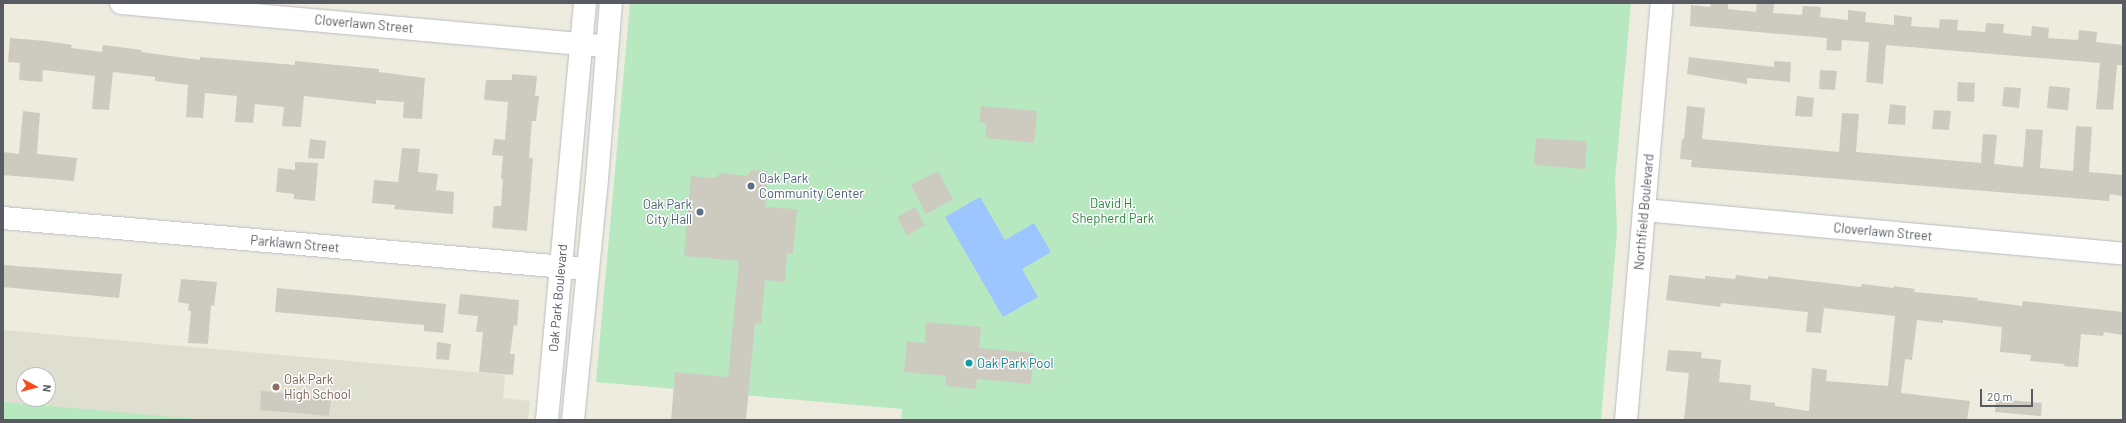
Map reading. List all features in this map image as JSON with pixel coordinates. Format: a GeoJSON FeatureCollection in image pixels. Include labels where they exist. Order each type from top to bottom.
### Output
{"type":"FeatureCollection","features":[{"type":"Feature","properties":{"kind":"street","name":"Cloverlawn Street"},"geometry":{"type":"LineString","coordinates":[[121,3],[607,46]]}},
{"type":"Feature","properties":{"kind":"street","name":"Oak Park Boulevard"},"geometry":{"type":"LineString","coordinates":[[547,420],[585,3]]}},
{"type":"Feature","properties":{"kind":"street","name":"Oak Park Boulevard"},"geometry":{"type":"LineString","coordinates":[[573,420],[597,179],[611,3]]}},
{"type":"Feature","properties":{"kind":"street","name":"Northfield Boulevard"},"geometry":{"type":"LineString","coordinates":[[1626,420],[1662,3]]}},
{"type":"Feature","properties":{"kind":"street"},"geometry":{"type":"LineString","coordinates":[[569,177],[597,179]]}},
{"type":"Feature","properties":{"kind":"street","name":"Cloverlawn Street"},"geometry":{"type":"LineString","coordinates":[[1644,210],[2123,254]]}},
{"type":"Feature","properties":{"kind":"street","name":"Parklawn Street"},"geometry":{"type":"LineString","coordinates":[[3,218],[587,269]]}},
{"type":"Feature","properties":{"kind":"shaded area","name":"Oak Park High School"},"geometry":{"type":"Polygon","coordinates":[[[3,330],[505,375],[503,398],[530,401],[528,420],[3,420],[3,330]]]}},
{"type":"Feature","properties":{"kind":"green space","name":"David H. Shepherd Park"},"geometry":{"type":"Polygon","coordinates":[[[630,3],[1631,3],[1615,180],[1617,231],[1601,420],[901,420],[902,409],[596,382],[630,3]]]}},
{"type":"Feature","properties":{"kind":"green space"},"geometry":{"type":"Polygon","coordinates":[[[3,402],[16,403],[16,407],[56,407],[209,420],[3,420],[3,402]]]}},
{"type":"Feature","properties":{"kind":"water"},"geometry":{"type":"Polygon","coordinates":[[[980,197],[1005,240],[1034,223],[1051,252],[1022,269],[1038,297],[1003,317],[945,217],[980,197]]]}},
{"type":"Feature","properties":{"kind":"building"},"geometry":{"type":"Polygon","coordinates":[[[1711,3],[1728,3],[1728,9],[1756,12],[1757,3],[1774,3],[1773,13],[1802,15],[1803,6],[1821,7],[1820,17],[1848,20],[1848,10],[1866,12],[1865,22],[1894,25],[1894,15],[1912,17],[1911,26],[1939,28],[1940,19],[1958,20],[1957,30],[1985,32],[1986,23],[2004,24],[2003,33],[2031,36],[2032,26],[2049,28],[2048,38],[2078,40],[2079,30],[2097,32],[2096,42],[2123,45],[2123,65],[2117,65],[2113,110],[2096,109],[2100,63],[1886,45],[1883,84],[1866,82],[1869,42],[1842,40],[1841,51],[1826,50],[1827,38],[1690,26],[1691,5],[1710,7],[1711,3]]]}},
{"type":"Feature","properties":{"kind":"building"},"geometry":{"type":"Polygon","coordinates":[[[10,38],[46,41],[72,45],[71,48],[102,52],[103,45],[200,60],[200,57],[295,65],[295,61],[379,69],[379,72],[425,78],[422,119],[403,118],[404,102],[376,100],[376,104],[304,96],[301,127],[282,126],[284,107],[255,104],[253,123],[235,122],[237,96],[205,93],[203,118],[186,117],[188,85],[155,81],[155,77],[113,72],[109,110],[92,109],[95,76],[43,70],[42,82],[19,80],[20,63],[8,62],[10,38]]]}},
{"type":"Feature","properties":{"kind":"building"},"geometry":{"type":"Polygon","coordinates":[[[1689,57],[1774,67],[1774,61],[1791,62],[1790,82],[1747,78],[1747,84],[1687,74],[1689,57]]]}},
{"type":"Feature","properties":{"kind":"building"},"geometry":{"type":"Polygon","coordinates":[[[1820,70],[1837,71],[1835,90],[1819,89],[1820,70]]]}},
{"type":"Feature","properties":{"kind":"building"},"geometry":{"type":"Polygon","coordinates":[[[512,74],[537,76],[535,96],[539,96],[536,121],[532,121],[529,158],[533,158],[527,231],[492,228],[494,206],[501,206],[503,179],[501,179],[503,156],[492,155],[494,139],[505,140],[508,102],[484,100],[486,80],[512,80],[512,74]]]}},
{"type":"Feature","properties":{"kind":"building"},"geometry":{"type":"Polygon","coordinates":[[[1958,82],[1975,83],[1974,102],[1957,101],[1958,82]]]}},
{"type":"Feature","properties":{"kind":"building"},"geometry":{"type":"Polygon","coordinates":[[[2049,86],[2070,88],[2068,110],[2047,108],[2049,86]]]}},
{"type":"Feature","properties":{"kind":"building"},"geometry":{"type":"Polygon","coordinates":[[[2004,87],[2021,88],[2019,108],[2002,106],[2004,87]]]}},
{"type":"Feature","properties":{"kind":"building"},"geometry":{"type":"Polygon","coordinates":[[[1797,96],[1814,98],[1812,117],[1795,116],[1797,96]]]}},
{"type":"Feature","properties":{"kind":"building"},"geometry":{"type":"Polygon","coordinates":[[[1890,104],[1906,106],[1905,125],[1888,124],[1890,104]]]}},
{"type":"Feature","properties":{"kind":"building"},"geometry":{"type":"Polygon","coordinates":[[[981,106],[1037,111],[1034,143],[985,138],[986,123],[979,122],[981,106]]]}},
{"type":"Feature","properties":{"kind":"building"},"geometry":{"type":"Polygon","coordinates":[[[1687,106],[1705,108],[1702,139],[1839,152],[1842,113],[1859,114],[1856,152],[1981,163],[1983,134],[1997,135],[1994,164],[2023,167],[2026,129],[2043,130],[2040,168],[2073,171],[2076,126],[2092,127],[2089,172],[2123,175],[2122,196],[2110,194],[2109,201],[1691,167],[1692,160],[1680,159],[1682,139],[1684,139],[1687,106]]]}},
{"type":"Feature","properties":{"kind":"building"},"geometry":{"type":"Polygon","coordinates":[[[1934,110],[1951,111],[1949,130],[1932,129],[1934,110]]]}},
{"type":"Feature","properties":{"kind":"building"},"geometry":{"type":"Polygon","coordinates":[[[23,111],[40,113],[37,154],[77,158],[74,181],[3,175],[3,152],[19,154],[23,111]]]}},
{"type":"Feature","properties":{"kind":"building"},"geometry":{"type":"Polygon","coordinates":[[[1536,138],[1587,141],[1585,169],[1534,165],[1536,138]]]}},
{"type":"Feature","properties":{"kind":"building"},"geometry":{"type":"Polygon","coordinates":[[[310,139],[326,141],[324,159],[308,158],[310,139]]]}},
{"type":"Feature","properties":{"kind":"building"},"geometry":{"type":"Polygon","coordinates":[[[402,148],[420,149],[418,172],[438,174],[436,190],[454,192],[453,214],[394,209],[395,205],[372,203],[374,180],[398,182],[402,148]]]}},
{"type":"Feature","properties":{"kind":"building"},"geometry":{"type":"Polygon","coordinates":[[[295,162],[318,163],[315,201],[294,199],[294,194],[276,192],[278,168],[295,170],[295,162]]]}},
{"type":"Feature","properties":{"kind":"building"},"geometry":{"type":"Polygon","coordinates":[[[752,170],[768,171],[765,207],[797,209],[793,253],[787,253],[785,282],[765,280],[761,324],[755,323],[746,420],[671,420],[675,372],[728,377],[739,261],[684,256],[691,176],[716,178],[720,173],[747,176],[752,170]]]}},
{"type":"Feature","properties":{"kind":"building"},"geometry":{"type":"Polygon","coordinates":[[[938,171],[953,199],[926,214],[911,185],[938,171]]]}},
{"type":"Feature","properties":{"kind":"building"},"geometry":{"type":"Polygon","coordinates":[[[915,207],[925,225],[907,236],[897,217],[915,207]]]}},
{"type":"Feature","properties":{"kind":"building"},"geometry":{"type":"Polygon","coordinates":[[[3,265],[122,274],[119,298],[3,287],[3,265]]]}},
{"type":"Feature","properties":{"kind":"building"},"geometry":{"type":"Polygon","coordinates":[[[1669,275],[1705,279],[1705,276],[1735,279],[1736,275],[1768,279],[1768,276],[1861,287],[1862,284],[1894,288],[1894,286],[1915,289],[1914,292],[1978,298],[1977,300],[2022,306],[2023,301],[2123,312],[2123,335],[2104,332],[2103,336],[2081,334],[2078,367],[2064,366],[2065,364],[2030,361],[2031,355],[2000,352],[2002,327],[1943,320],[1943,323],[1917,320],[1912,360],[1905,359],[1901,393],[1970,401],[1967,420],[1684,420],[1689,373],[1666,371],[1668,350],[1702,352],[1701,358],[1721,360],[1719,382],[1751,385],[1750,400],[1775,403],[1775,406],[1809,411],[1812,368],[1827,370],[1826,381],[1888,386],[1895,316],[1824,308],[1821,333],[1806,332],[1808,312],[1721,303],[1720,307],[1666,300],[1669,275]]]}},
{"type":"Feature","properties":{"kind":"building"},"geometry":{"type":"Polygon","coordinates":[[[181,279],[217,282],[214,306],[211,305],[208,344],[188,343],[191,311],[188,311],[189,304],[178,302],[181,279]]]}},
{"type":"Feature","properties":{"kind":"building"},"geometry":{"type":"Polygon","coordinates":[[[277,288],[446,304],[443,333],[424,331],[424,325],[275,312],[277,288]]]}},
{"type":"Feature","properties":{"kind":"building"},"geometry":{"type":"Polygon","coordinates":[[[460,294],[519,300],[517,326],[514,325],[510,354],[515,354],[513,375],[479,372],[483,332],[476,332],[478,316],[458,314],[460,294]]]}},
{"type":"Feature","properties":{"kind":"building","name":"Oak Park Pool"},"geometry":{"type":"Polygon","coordinates":[[[926,322],[981,327],[979,348],[1034,353],[1031,384],[977,379],[976,389],[945,386],[946,376],[904,372],[907,341],[925,343],[926,322]]]}},
{"type":"Feature","properties":{"kind":"building"},"geometry":{"type":"Polygon","coordinates":[[[437,342],[451,344],[449,360],[436,359],[437,342]]]}},
{"type":"Feature","properties":{"kind":"building"},"geometry":{"type":"Polygon","coordinates":[[[261,391],[331,397],[329,416],[260,410],[261,391]]]}},
{"type":"Feature","properties":{"kind":"building"},"geometry":{"type":"Polygon","coordinates":[[[1996,399],[2042,403],[2041,416],[1995,412],[1996,399]]]}},
{"type":"Feature","properties":{"kind":"place","name":"Oak Park Community Center"},"geometry":{"type":"Point","coordinates":[751,186]}},
{"type":"Feature","properties":{"kind":"place","name":"Oak Park City Hall"},"geometry":{"type":"Point","coordinates":[700,212]}},
{"type":"Feature","properties":{"kind":"place","name":"Oak Park Pool"},"geometry":{"type":"Point","coordinates":[969,363]}},
{"type":"Feature","properties":{"kind":"place","name":"Oak Park High School"},"geometry":{"type":"Point","coordinates":[276,387]}}]}
